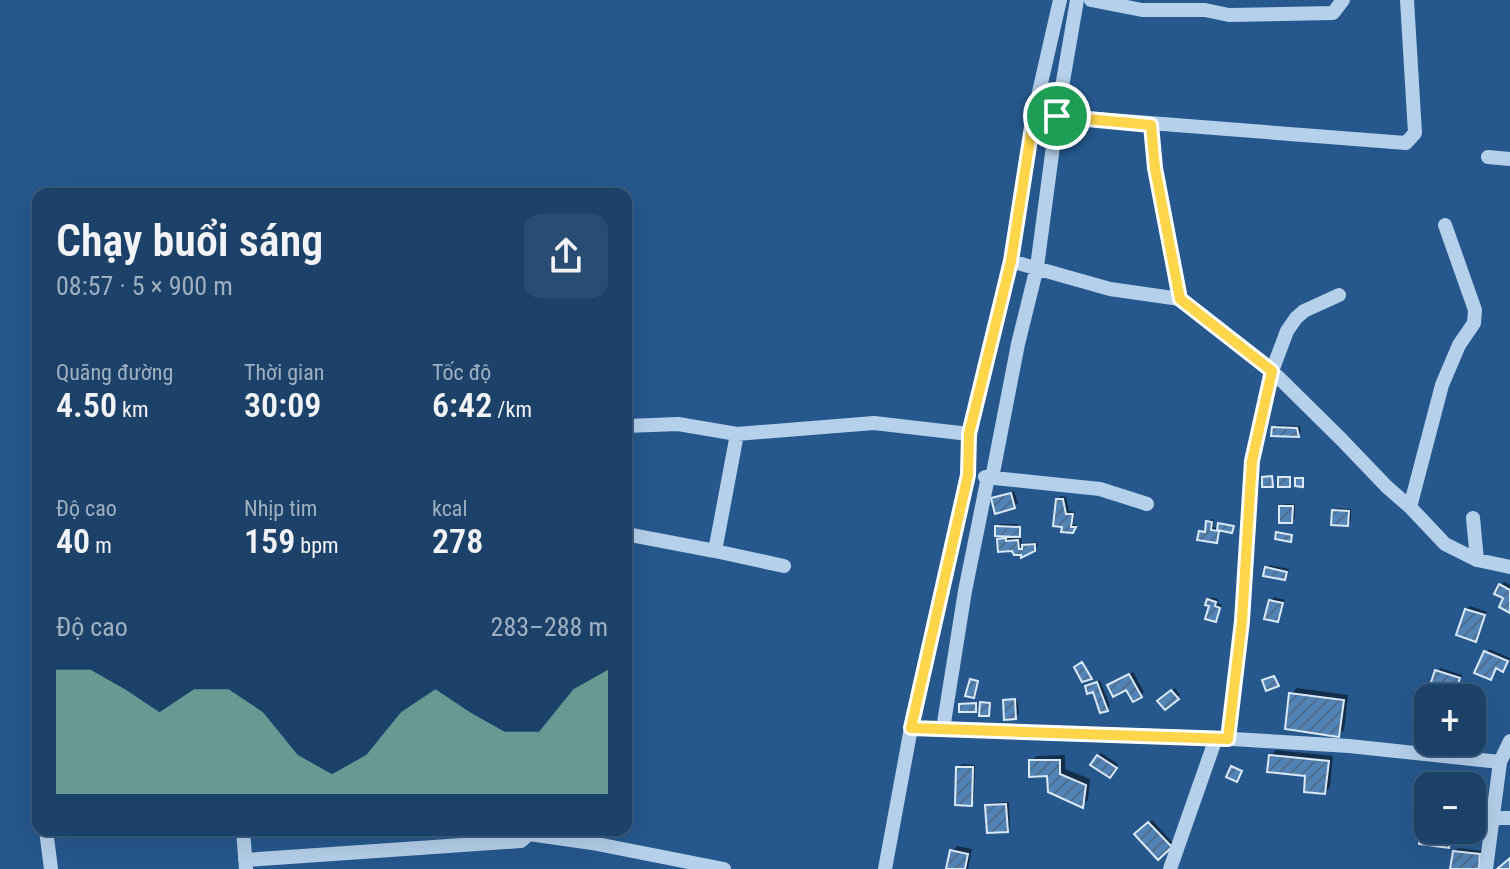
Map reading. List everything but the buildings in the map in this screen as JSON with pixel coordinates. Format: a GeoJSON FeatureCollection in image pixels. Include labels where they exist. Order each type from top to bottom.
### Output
{"type":"FeatureCollection","features":[{"type":"Feature","properties":{"kind":"street"},"geometry":{"type":"LineString","coordinates":[[885,869],[911,728],[968,475],[969,434],[1011,261],[1034,114],[1060,0]]}},
{"type":"Feature","properties":{"kind":"street"},"geometry":{"type":"LineString","coordinates":[[943,729],[965,591],[1037,267],[1057,116],[1077,0]]}},
{"type":"Feature","properties":{"kind":"street"},"geometry":{"type":"LineString","coordinates":[[1091,0],[1142,10],[1205,10],[1229,15],[1333,13],[1343,0]]}},
{"type":"Feature","properties":{"kind":"street"},"geometry":{"type":"LineString","coordinates":[[1034,114],[1406,143],[1415,133],[1407,0]]}},
{"type":"Feature","properties":{"kind":"street"},"geometry":{"type":"LineString","coordinates":[[1151,125],[1155,168],[1180,299]]}},
{"type":"Feature","properties":{"kind":"street"},"geometry":{"type":"LineString","coordinates":[[1488,157],[1510,159]]}},
{"type":"Feature","properties":{"kind":"street"},"geometry":{"type":"LineString","coordinates":[[1410,507],[1442,385],[1475,317],[1445,225]]}},
{"type":"Feature","properties":{"kind":"street"},"geometry":{"type":"LineString","coordinates":[[1011,261],[1110,289],[1180,299],[1272,371],[1445,544],[1477,560],[1510,567]]}},
{"type":"Feature","properties":{"kind":"street"},"geometry":{"type":"LineString","coordinates":[[1170,869],[1222,738],[1242,621],[1252,461],[1272,371],[1287,331],[1296,318],[1339,295]]}},
{"type":"Feature","properties":{"kind":"street"},"geometry":{"type":"LineString","coordinates":[[632,426],[678,424],[737,434],[874,423],[969,434]]}},
{"type":"Feature","properties":{"kind":"street"},"geometry":{"type":"LineString","coordinates":[[715,551],[737,434]]}},
{"type":"Feature","properties":{"kind":"street"},"geometry":{"type":"LineString","coordinates":[[968,475],[1100,489],[1147,504]]}},
{"type":"Feature","properties":{"kind":"street"},"geometry":{"type":"LineString","coordinates":[[1473,518],[1477,560]]}},
{"type":"Feature","properties":{"kind":"street"},"geometry":{"type":"LineString","coordinates":[[632,535],[784,566]]}},
{"type":"Feature","properties":{"kind":"street"},"geometry":{"type":"LineString","coordinates":[[911,728],[1222,738],[1349,746],[1500,762]]}},
{"type":"Feature","properties":{"kind":"street"},"geometry":{"type":"LineString","coordinates":[[1486,869],[1500,762],[1510,741]]}},
{"type":"Feature","properties":{"kind":"street"},"geometry":{"type":"LineString","coordinates":[[1492,818],[1510,818]]}},
{"type":"Feature","properties":{"kind":"street"},"geometry":{"type":"LineString","coordinates":[[47,836],[51,869]]}},
{"type":"Feature","properties":{"kind":"street"},"geometry":{"type":"LineString","coordinates":[[243,836],[245,865],[521,841],[527,836]]}},
{"type":"Feature","properties":{"kind":"street"},"geometry":{"type":"LineString","coordinates":[[543,836],[724,869]]}},
{"type":"Feature","properties":{"kind":"route"},"geometry":{"type":"LineString","coordinates":[[1034,114],[1057,116],[1151,125],[1155,168],[1180,299],[1272,371],[1252,461],[1242,621],[1228,739],[911,728],[968,475],[969,434],[1011,261],[1034,114]]}}]}
